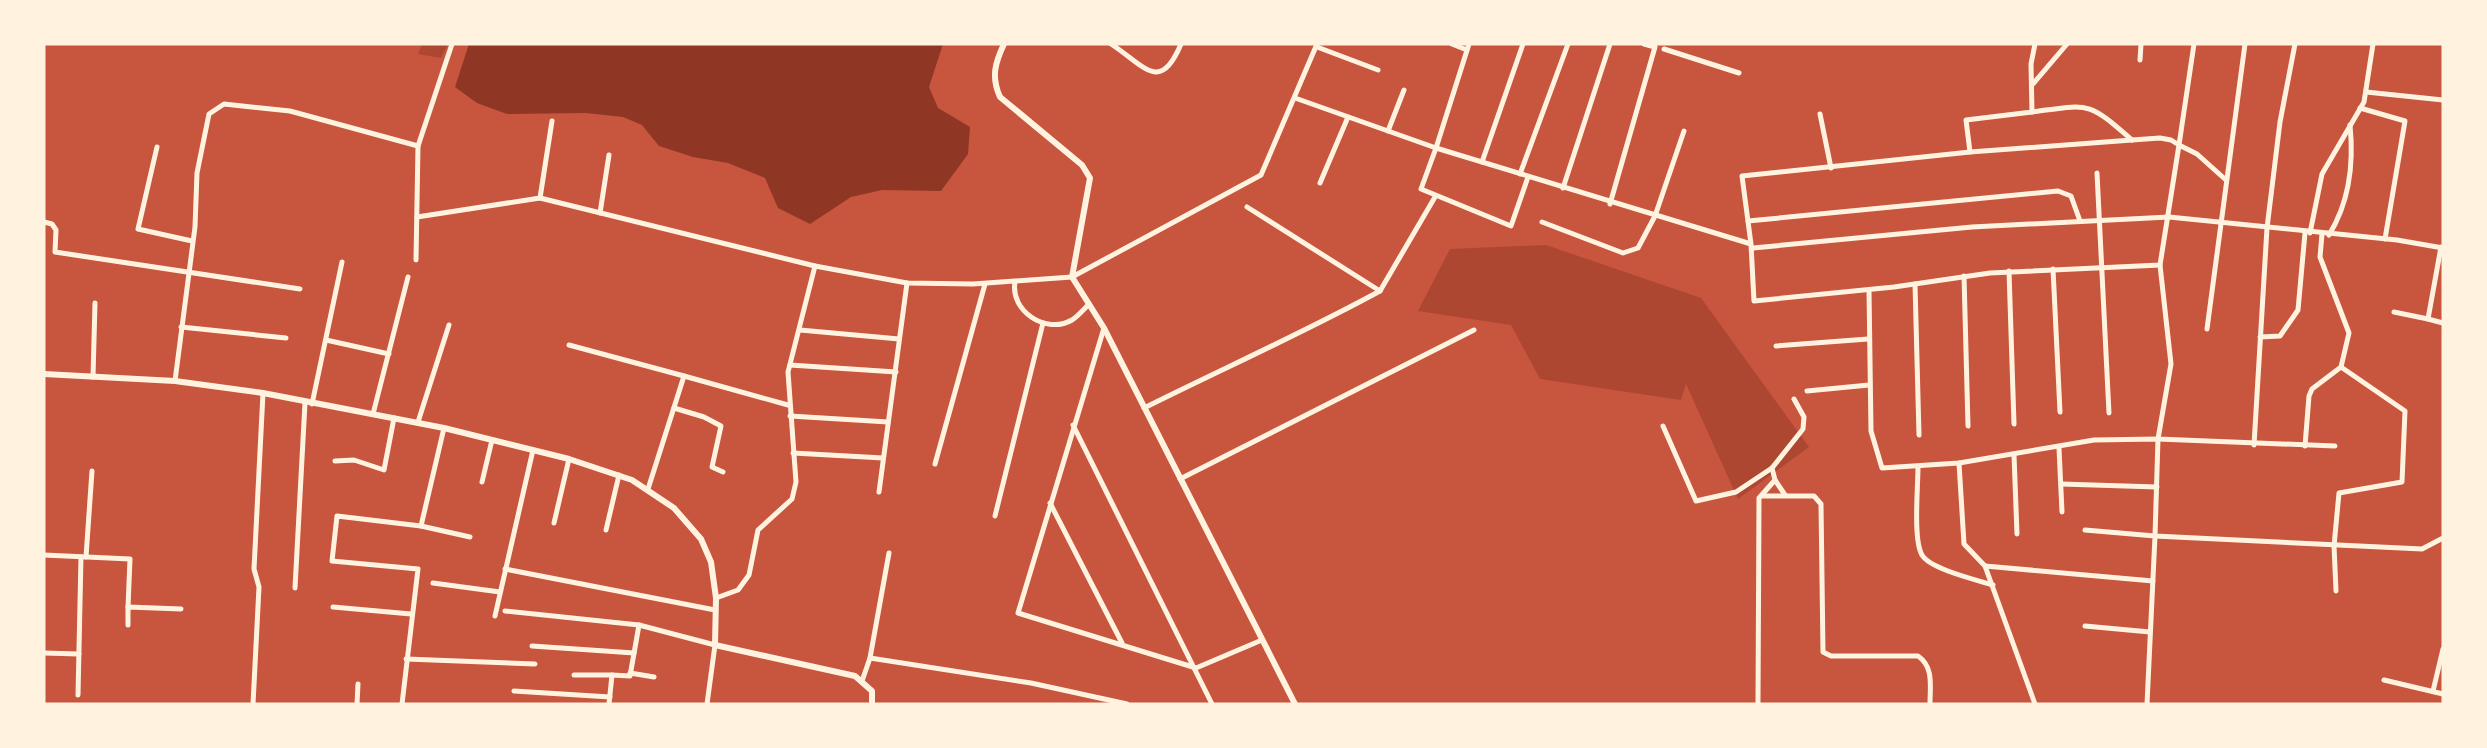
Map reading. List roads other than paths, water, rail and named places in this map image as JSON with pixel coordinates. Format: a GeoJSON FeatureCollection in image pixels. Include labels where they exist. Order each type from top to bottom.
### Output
{"type":"FeatureCollection","features":[{"type":"Feature","properties":{"kind":"street"},"geometry":{"type":"LineString","coordinates":[[416,260],[418,146],[452,44]]}},
{"type":"Feature","properties":{"kind":"street"},"geometry":{"type":"LineString","coordinates":[[1004,44],[995,63],[994,83],[1000,97],[1082,165],[1090,178],[1072,277],[1104,328],[1295,704]]}},
{"type":"Feature","properties":{"kind":"street"},"geometry":{"type":"LineString","coordinates":[[1111,44],[1154,73],[1164,72],[1171,67],[1181,44]]}},
{"type":"Feature","properties":{"kind":"street"},"geometry":{"type":"LineString","coordinates":[[1452,44],[1468,47],[1421,189],[1511,226],[1528,177]]}},
{"type":"Feature","properties":{"kind":"street"},"geometry":{"type":"LineString","coordinates":[[1482,162],[1523,44]]}},
{"type":"Feature","properties":{"kind":"street"},"geometry":{"type":"LineString","coordinates":[[1520,174],[1568,44]]}},
{"type":"Feature","properties":{"kind":"street"},"geometry":{"type":"LineString","coordinates":[[1563,188],[1610,44]]}},
{"type":"Feature","properties":{"kind":"street"},"geometry":{"type":"LineString","coordinates":[[1644,44],[1665,46],[1739,73]]}},
{"type":"Feature","properties":{"kind":"street"},"geometry":{"type":"LineString","coordinates":[[2032,111],[2035,44]]}},
{"type":"Feature","properties":{"kind":"street"},"geometry":{"type":"LineString","coordinates":[[2032,86],[2043,68],[2067,44]]}},
{"type":"Feature","properties":{"kind":"street"},"geometry":{"type":"LineString","coordinates":[[2140,60],[2141,44]]}},
{"type":"Feature","properties":{"kind":"street"},"geometry":{"type":"LineString","coordinates":[[2147,704],[2158,439],[2171,364],[2160,265],[2194,44]]}},
{"type":"Feature","properties":{"kind":"street"},"geometry":{"type":"LineString","coordinates":[[2207,329],[2245,44]]}},
{"type":"Feature","properties":{"kind":"street"},"geometry":{"type":"LineString","coordinates":[[2254,445],[2267,228],[2280,122],[2295,44]]}},
{"type":"Feature","properties":{"kind":"street"},"geometry":{"type":"LineString","coordinates":[[2260,337],[2280,336],[2298,310],[2307,233],[2322,174],[2360,108],[2366,92],[2373,44]]}},
{"type":"Feature","properties":{"kind":"street"},"geometry":{"type":"LineString","coordinates":[[417,217],[540,198],[815,266],[907,283],[985,284],[1072,277],[1261,176],[1317,45],[1378,70]]}},
{"type":"Feature","properties":{"kind":"street"},"geometry":{"type":"LineString","coordinates":[[1610,204],[1655,47]]}},
{"type":"Feature","properties":{"kind":"street"},"geometry":{"type":"LineString","coordinates":[[1388,131],[1404,90]]}},
{"type":"Feature","properties":{"kind":"street"},"geometry":{"type":"LineString","coordinates":[[2366,92],[2443,100]]}},
{"type":"Feature","properties":{"kind":"street"},"geometry":{"type":"LineString","coordinates":[[1295,98],[1436,148],[1752,246],[2080,221],[2169,217],[2385,239],[2442,248],[2428,319]]}},
{"type":"Feature","properties":{"kind":"street"},"geometry":{"type":"LineString","coordinates":[[175,381],[203,137],[209,114],[223,104],[290,111],[418,146]]}},
{"type":"Feature","properties":{"kind":"street"},"geometry":{"type":"LineString","coordinates":[[1970,152],[1966,120],[2073,107],[2096,110],[2132,140]]}},
{"type":"Feature","properties":{"kind":"street"},"geometry":{"type":"LineString","coordinates":[[2360,108],[2405,121],[2385,239]]}},
{"type":"Feature","properties":{"kind":"street"},"geometry":{"type":"LineString","coordinates":[[1820,114],[1831,168]]}},
{"type":"Feature","properties":{"kind":"street"},"geometry":{"type":"LineString","coordinates":[[1320,183],[1348,117]]}},
{"type":"Feature","properties":{"kind":"street"},"geometry":{"type":"LineString","coordinates":[[540,198],[552,121]]}},
{"type":"Feature","properties":{"kind":"street"},"geometry":{"type":"LineString","coordinates":[[2305,446],[2309,396],[2312,389],[2341,367],[2348,332],[2320,257],[2326,235],[2343,211],[2353,155],[2350,125]]}},
{"type":"Feature","properties":{"kind":"street"},"geometry":{"type":"LineString","coordinates":[[1542,222],[1623,253],[1638,248],[1655,216],[1684,131]]}},
{"type":"Feature","properties":{"kind":"street"},"geometry":{"type":"LineString","coordinates":[[2160,265],[2009,271],[1870,290],[1754,300],[1752,246],[1742,176],[1970,152],[2161,138],[2171,140],[2197,154],[2226,180]]}},
{"type":"Feature","properties":{"kind":"street"},"geometry":{"type":"LineString","coordinates":[[157,147],[138,229],[192,241]]}},
{"type":"Feature","properties":{"kind":"street"},"geometry":{"type":"LineString","coordinates":[[600,214],[609,155]]}},
{"type":"Feature","properties":{"kind":"street"},"geometry":{"type":"LineString","coordinates":[[2097,173],[2109,413]]}},
{"type":"Feature","properties":{"kind":"street"},"geometry":{"type":"LineString","coordinates":[[1748,221],[2058,191],[2071,196],[2080,221]]}},
{"type":"Feature","properties":{"kind":"street"},"geometry":{"type":"LineString","coordinates":[[1143,408],[1295,337],[1380,291],[1413,240],[1435,197]]}},
{"type":"Feature","properties":{"kind":"street"},"geometry":{"type":"LineString","coordinates":[[1247,207],[1380,291]]}},
{"type":"Feature","properties":{"kind":"street"},"geometry":{"type":"LineString","coordinates":[[44,222],[52,224],[56,230],[55,252],[300,289]]}},
{"type":"Feature","properties":{"kind":"street"},"geometry":{"type":"LineString","coordinates":[[295,588],[309,403],[326,340],[342,262]]}},
{"type":"Feature","properties":{"kind":"street"},"geometry":{"type":"LineString","coordinates":[[716,598],[738,590],[749,575],[758,530],[792,499],[796,482],[789,405],[790,365],[815,266]]}},
{"type":"Feature","properties":{"kind":"street"},"geometry":{"type":"LineString","coordinates":[[2053,269],[2060,412]]}},
{"type":"Feature","properties":{"kind":"street"},"geometry":{"type":"LineString","coordinates":[[2009,271],[2014,424]]}},
{"type":"Feature","properties":{"kind":"street"},"geometry":{"type":"LineString","coordinates":[[1964,276],[1968,426]]}},
{"type":"Feature","properties":{"kind":"street"},"geometry":{"type":"LineString","coordinates":[[373,414],[408,277]]}},
{"type":"Feature","properties":{"kind":"street"},"geometry":{"type":"LineString","coordinates":[[1015,282],[1013,293],[1019,307],[1028,316],[1043,323],[1072,320],[1089,304]]}},
{"type":"Feature","properties":{"kind":"street"},"geometry":{"type":"LineString","coordinates":[[879,492],[907,283]]}},
{"type":"Feature","properties":{"kind":"street"},"geometry":{"type":"LineString","coordinates":[[935,464],[985,284]]}},
{"type":"Feature","properties":{"kind":"street"},"geometry":{"type":"LineString","coordinates":[[1915,284],[1919,435]]}},
{"type":"Feature","properties":{"kind":"street"},"geometry":{"type":"LineString","coordinates":[[1870,290],[1868,339],[1871,431],[1882,468],[1959,463],[2094,440],[2158,439],[2254,445],[2335,446]]}},
{"type":"Feature","properties":{"kind":"street"},"geometry":{"type":"LineString","coordinates":[[93,377],[95,303]]}},
{"type":"Feature","properties":{"kind":"street"},"geometry":{"type":"LineString","coordinates":[[2395,312],[2443,323]]}},
{"type":"Feature","properties":{"kind":"street"},"geometry":{"type":"LineString","coordinates":[[995,516],[1043,323]]}},
{"type":"Feature","properties":{"kind":"street"},"geometry":{"type":"LineString","coordinates":[[418,422],[449,325]]}},
{"type":"Feature","properties":{"kind":"street"},"geometry":{"type":"LineString","coordinates":[[181,327],[286,338]]}},
{"type":"Feature","properties":{"kind":"street"},"geometry":{"type":"LineString","coordinates":[[1104,328],[1072,425],[1018,613],[1196,668],[1262,640]]}},
{"type":"Feature","properties":{"kind":"street"},"geometry":{"type":"LineString","coordinates":[[800,330],[899,339]]}},
{"type":"Feature","properties":{"kind":"street"},"geometry":{"type":"LineString","coordinates":[[1181,479],[1474,330]]}},
{"type":"Feature","properties":{"kind":"street"},"geometry":{"type":"LineString","coordinates":[[1776,346],[1868,339]]}},
{"type":"Feature","properties":{"kind":"street"},"geometry":{"type":"LineString","coordinates":[[326,340],[389,354]]}},
{"type":"Feature","properties":{"kind":"street"},"geometry":{"type":"LineString","coordinates":[[569,345],[789,405]]}},
{"type":"Feature","properties":{"kind":"street"},"geometry":{"type":"LineString","coordinates":[[790,365],[896,372]]}},
{"type":"Feature","properties":{"kind":"street"},"geometry":{"type":"LineString","coordinates":[[2336,591],[2334,546],[2339,493],[2344,489],[2402,482],[2405,411],[2341,367]]}},
{"type":"Feature","properties":{"kind":"street"},"geometry":{"type":"LineString","coordinates":[[44,374],[175,381],[263,393],[418,422],[569,459],[619,475],[648,489],[674,509],[701,539],[711,562],[716,598],[715,645],[707,704]]}},
{"type":"Feature","properties":{"kind":"street"},"geometry":{"type":"LineString","coordinates":[[648,489],[684,376]]}},
{"type":"Feature","properties":{"kind":"street"},"geometry":{"type":"LineString","coordinates":[[1807,391],[1869,385]]}},
{"type":"Feature","properties":{"kind":"street"},"geometry":{"type":"LineString","coordinates":[[253,704],[259,587],[254,569],[263,393]]}},
{"type":"Feature","properties":{"kind":"street"},"geometry":{"type":"LineString","coordinates":[[1662,426],[1696,501],[1736,492],[1772,468],[1803,429],[1804,417],[1794,399]]}},
{"type":"Feature","properties":{"kind":"street"},"geometry":{"type":"LineString","coordinates":[[674,408],[704,417],[721,426],[712,467],[723,472]]}},
{"type":"Feature","properties":{"kind":"street"},"geometry":{"type":"LineString","coordinates":[[790,416],[888,422]]}},
{"type":"Feature","properties":{"kind":"street"},"geometry":{"type":"LineString","coordinates":[[335,461],[354,460],[384,470],[394,418]]}},
{"type":"Feature","properties":{"kind":"street"},"geometry":{"type":"LineString","coordinates":[[1072,425],[1212,704]]}},
{"type":"Feature","properties":{"kind":"street"},"geometry":{"type":"LineString","coordinates":[[421,526],[444,428]]}},
{"type":"Feature","properties":{"kind":"street"},"geometry":{"type":"LineString","coordinates":[[482,482],[492,440]]}},
{"type":"Feature","properties":{"kind":"street"},"geometry":{"type":"LineString","coordinates":[[2059,448],[2062,512]]}},
{"type":"Feature","properties":{"kind":"street"},"geometry":{"type":"LineString","coordinates":[[495,616],[533,450]]}},
{"type":"Feature","properties":{"kind":"street"},"geometry":{"type":"LineString","coordinates":[[793,453],[883,458]]}},
{"type":"Feature","properties":{"kind":"street"},"geometry":{"type":"LineString","coordinates":[[2014,455],[2017,534]]}},
{"type":"Feature","properties":{"kind":"street"},"geometry":{"type":"LineString","coordinates":[[554,523],[569,459]]}},
{"type":"Feature","properties":{"kind":"street"},"geometry":{"type":"LineString","coordinates":[[1959,463],[1964,544],[1986,566],[2035,704]]}},
{"type":"Feature","properties":{"kind":"street"},"geometry":{"type":"LineString","coordinates":[[1918,467],[1919,543],[1922,556],[1933,565],[1993,585]]}},
{"type":"Feature","properties":{"kind":"street"},"geometry":{"type":"LineString","coordinates":[[1772,468],[1775,480],[1785,495]]}},
{"type":"Feature","properties":{"kind":"street"},"geometry":{"type":"LineString","coordinates":[[78,695],[84,557],[92,471]]}},
{"type":"Feature","properties":{"kind":"street"},"geometry":{"type":"LineString","coordinates":[[606,530],[619,475]]}},
{"type":"Feature","properties":{"kind":"street"},"geometry":{"type":"LineString","coordinates":[[1758,704],[1759,498],[1775,480]]}},
{"type":"Feature","properties":{"kind":"street"},"geometry":{"type":"LineString","coordinates":[[2061,484],[2157,487]]}},
{"type":"Feature","properties":{"kind":"street"},"geometry":{"type":"LineString","coordinates":[[1762,496],[1814,496],[1821,503],[1823,652],[1831,656],[1918,656],[1927,662],[1930,671],[1930,704]]}},
{"type":"Feature","properties":{"kind":"street"},"geometry":{"type":"LineString","coordinates":[[1050,502],[1122,643]]}},
{"type":"Feature","properties":{"kind":"street"},"geometry":{"type":"LineString","coordinates":[[402,704],[418,569],[332,561],[337,516],[421,526],[470,537]]}},
{"type":"Feature","properties":{"kind":"street"},"geometry":{"type":"LineString","coordinates":[[2085,530],[2421,550],[2443,538]]}},
{"type":"Feature","properties":{"kind":"street"},"geometry":{"type":"LineString","coordinates":[[862,681],[870,658],[889,553]]}},
{"type":"Feature","properties":{"kind":"street"},"geometry":{"type":"LineString","coordinates":[[44,555],[131,561],[128,625]]}},
{"type":"Feature","properties":{"kind":"street"},"geometry":{"type":"LineString","coordinates":[[1986,566],[2152,582]]}},
{"type":"Feature","properties":{"kind":"street"},"geometry":{"type":"LineString","coordinates":[[505,569],[715,610]]}},
{"type":"Feature","properties":{"kind":"street"},"geometry":{"type":"LineString","coordinates":[[433,583],[500,592]]}},
{"type":"Feature","properties":{"kind":"street"},"geometry":{"type":"LineString","coordinates":[[128,607],[181,609]]}},
{"type":"Feature","properties":{"kind":"street"},"geometry":{"type":"LineString","coordinates":[[333,607],[411,614]]}},
{"type":"Feature","properties":{"kind":"street"},"geometry":{"type":"LineString","coordinates":[[505,611],[639,625],[855,676],[872,691],[872,704]]}},
{"type":"Feature","properties":{"kind":"street"},"geometry":{"type":"LineString","coordinates":[[630,673],[639,625]]}},
{"type":"Feature","properties":{"kind":"street"},"geometry":{"type":"LineString","coordinates":[[2085,626],[2150,632]]}},
{"type":"Feature","properties":{"kind":"street"},"geometry":{"type":"LineString","coordinates":[[532,646],[634,653]]}},
{"type":"Feature","properties":{"kind":"street"},"geometry":{"type":"LineString","coordinates":[[2433,691],[2443,649]]}},
{"type":"Feature","properties":{"kind":"street"},"geometry":{"type":"LineString","coordinates":[[44,653],[79,654]]}},
{"type":"Feature","properties":{"kind":"street"},"geometry":{"type":"LineString","coordinates":[[870,658],[1031,683],[1127,704]]}},
{"type":"Feature","properties":{"kind":"street"},"geometry":{"type":"LineString","coordinates":[[406,659],[535,664]]}},
{"type":"Feature","properties":{"kind":"street"},"geometry":{"type":"LineString","coordinates":[[574,674],[630,673],[653,677]]}},
{"type":"Feature","properties":{"kind":"street"},"geometry":{"type":"LineString","coordinates":[[609,704],[612,675]]}},
{"type":"Feature","properties":{"kind":"street"},"geometry":{"type":"LineString","coordinates":[[2384,680],[2443,694]]}},
{"type":"Feature","properties":{"kind":"street"},"geometry":{"type":"LineString","coordinates":[[356,704],[358,684]]}},
{"type":"Feature","properties":{"kind":"street"},"geometry":{"type":"LineString","coordinates":[[514,691],[610,697]]}}]}
